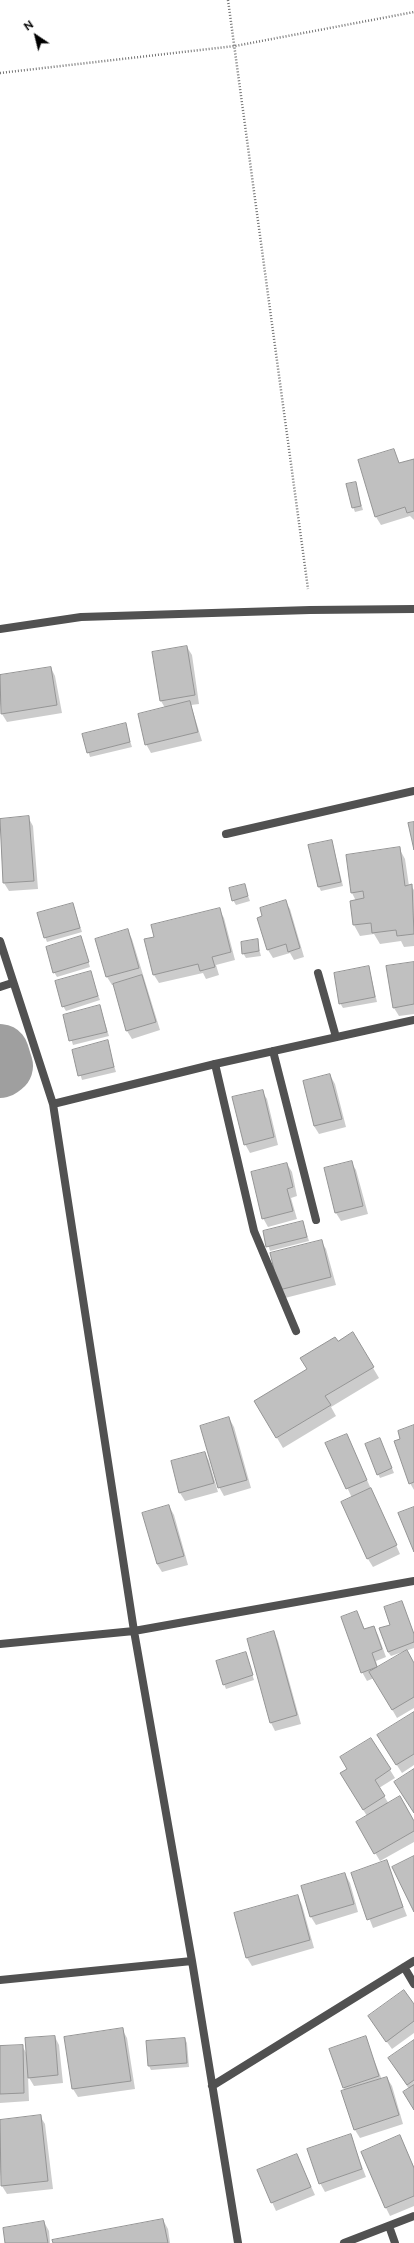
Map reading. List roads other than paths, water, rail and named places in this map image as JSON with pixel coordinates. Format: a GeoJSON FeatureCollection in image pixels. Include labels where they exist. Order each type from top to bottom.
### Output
{"type":"FeatureCollection","features":[{"type":"Feature","properties":{"kind":"street"},"geometry":{"type":"LineString","coordinates":[[0,628],[81,617],[310,610],[414,609]]}},
{"type":"Feature","properties":{"kind":"street"},"geometry":{"type":"LineString","coordinates":[[226,834],[414,791]]}},
{"type":"Feature","properties":{"kind":"street"},"geometry":{"type":"LineString","coordinates":[[0,941],[12,983],[53,1104],[134,1631],[192,1961],[238,2243]]}},
{"type":"Feature","properties":{"kind":"street"},"geometry":{"type":"LineString","coordinates":[[318,973],[336,1037]]}},
{"type":"Feature","properties":{"kind":"street"},"geometry":{"type":"LineString","coordinates":[[0,987],[12,983]]}},
{"type":"Feature","properties":{"kind":"street"},"geometry":{"type":"LineString","coordinates":[[53,1104],[215,1064],[414,1020]]}},
{"type":"Feature","properties":{"kind":"street"},"geometry":{"type":"LineString","coordinates":[[273,1051],[316,1220]]}},
{"type":"Feature","properties":{"kind":"street"},"geometry":{"type":"LineString","coordinates":[[215,1064],[254,1231],[296,1332]]}},
{"type":"Feature","properties":{"kind":"street"},"geometry":{"type":"LineString","coordinates":[[0,1644],[134,1631],[414,1581]]}},
{"type":"Feature","properties":{"kind":"street"},"geometry":{"type":"LineString","coordinates":[[0,1980],[192,1961]]}},
{"type":"Feature","properties":{"kind":"street"},"geometry":{"type":"LineString","coordinates":[[212,2086],[414,1961]]}},
{"type":"Feature","properties":{"kind":"street"},"geometry":{"type":"LineString","coordinates":[[404,1968],[414,1984]]}},
{"type":"Feature","properties":{"kind":"street"},"geometry":{"type":"LineString","coordinates":[[344,2243],[414,2216]]}},
{"type":"Feature","properties":{"kind":"street"},"geometry":{"type":"LineString","coordinates":[[389,2226],[395,2243]]}},
{"type":"Feature","properties":{"kind":"waterway"},"geometry":{"type":"LineString","coordinates":[[0,1053],[4,1066],[0,1069]]}}]}
